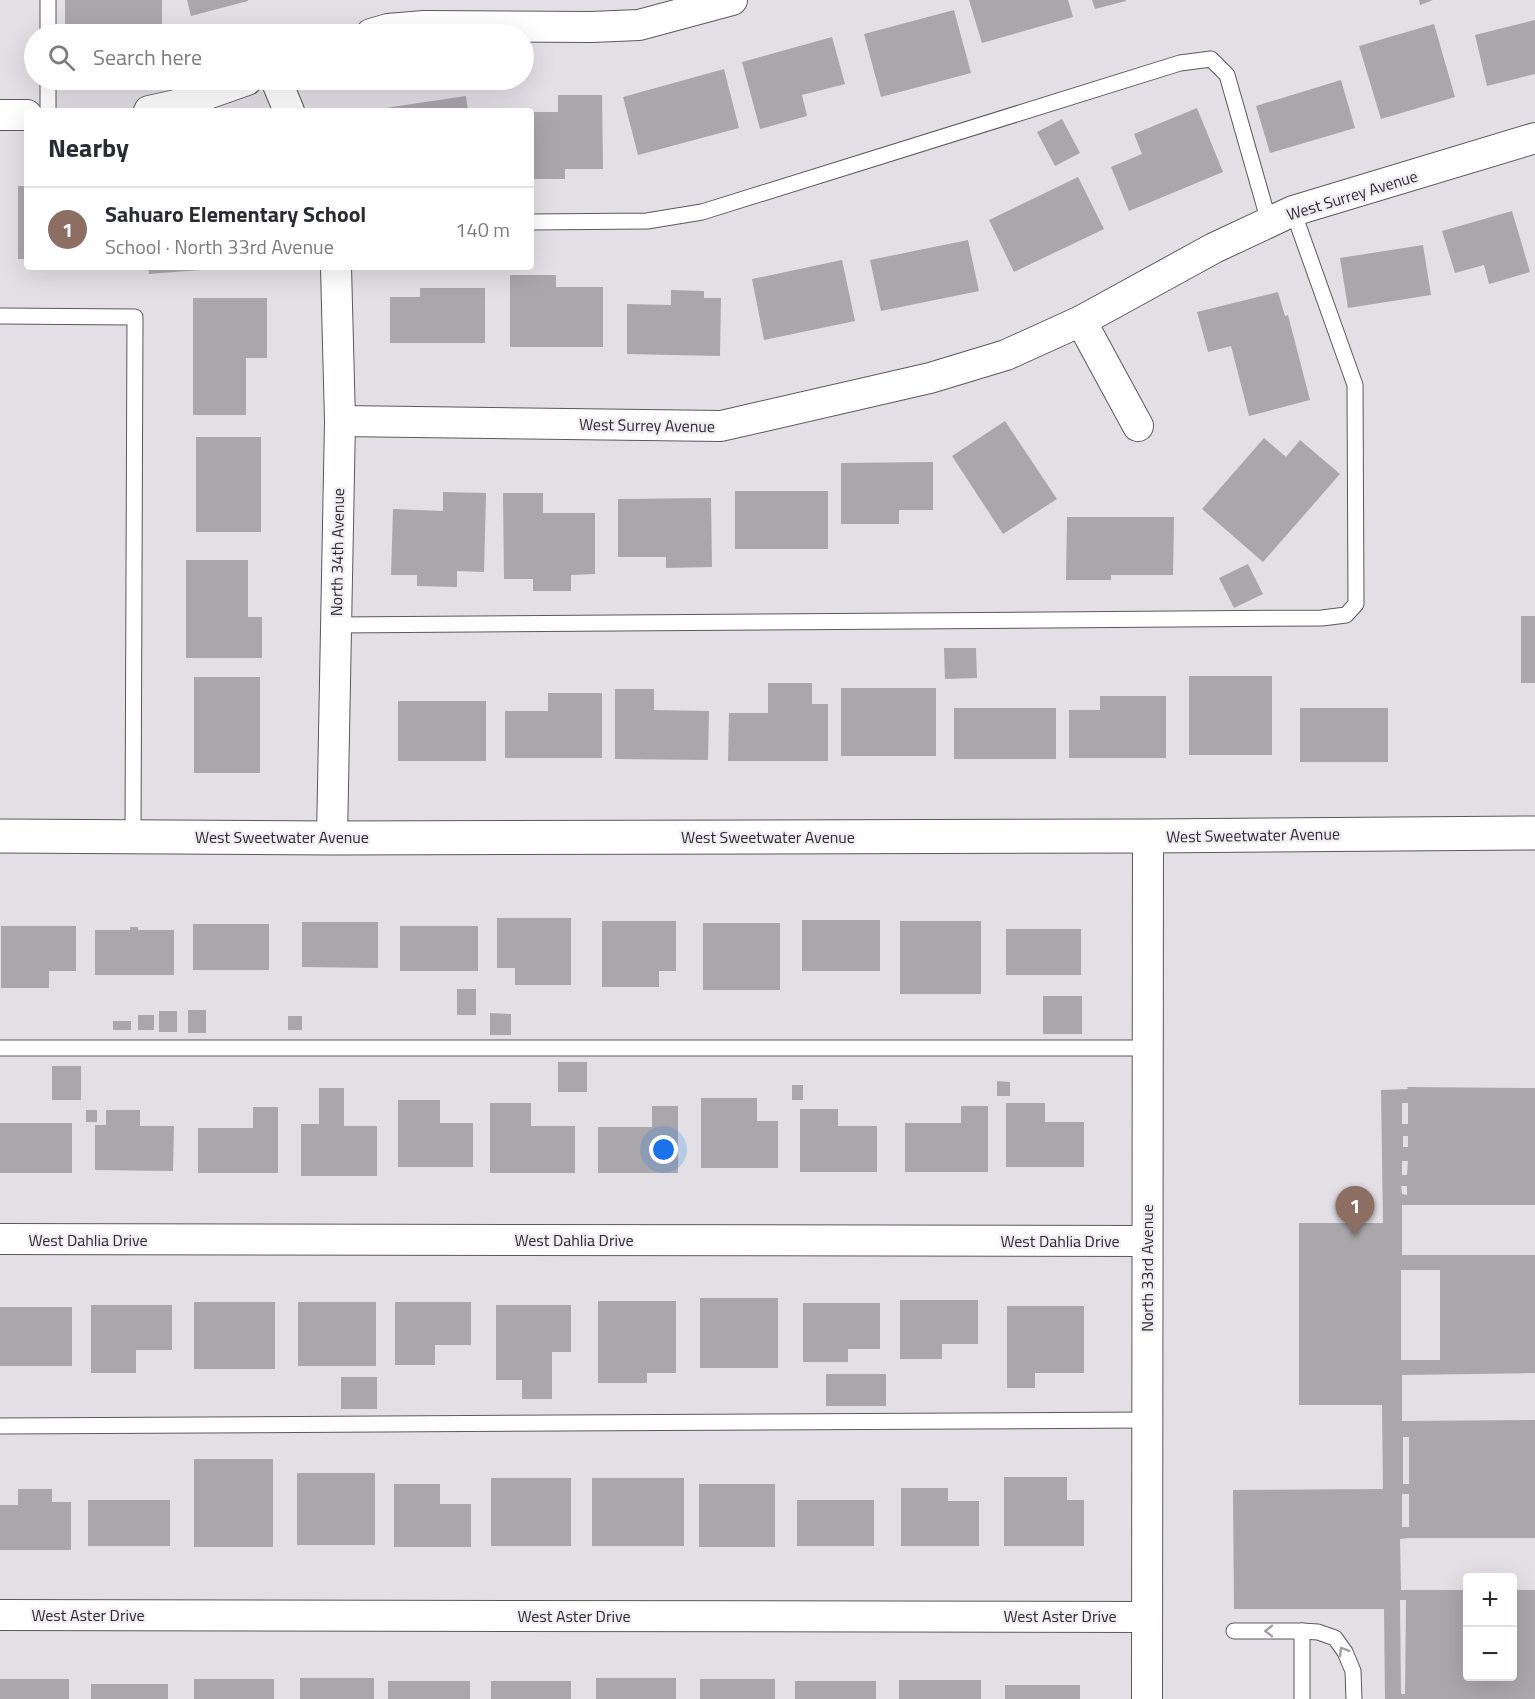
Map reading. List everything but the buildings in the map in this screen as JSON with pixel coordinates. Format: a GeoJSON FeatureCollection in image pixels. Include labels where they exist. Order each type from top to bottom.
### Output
{"type":"FeatureCollection","features":[{"type":"Feature","properties":{"kind":"street"},"geometry":{"type":"LineString","coordinates":[[534,27],[639,25],[732,0]]}},
{"type":"Feature","properties":{"kind":"street"},"geometry":{"type":"LineString","coordinates":[[162,108],[219,90]]}},
{"type":"Feature","properties":{"kind":"street"},"geometry":{"type":"LineString","coordinates":[[280,90],[288,108]]}},
{"type":"Feature","properties":{"kind":"street"},"geometry":{"type":"LineString","coordinates":[[0,115],[24,115]]}},
{"type":"Feature","properties":{"kind":"street","name":"West Surrey Avenue"},"geometry":{"type":"LineString","coordinates":[[340,421],[721,426],[930,378],[1006,355],[1081,321],[1215,248],[1281,217],[1535,138]]}},
{"type":"Feature","properties":{"kind":"street","name":"North 34th Avenue"},"geometry":{"type":"LineString","coordinates":[[332,838],[340,421],[336,270]]}},
{"type":"Feature","properties":{"kind":"street"},"geometry":{"type":"LineString","coordinates":[[1081,321],[1138,426]]}},
{"type":"Feature","properties":{"kind":"street","name":"West Sweetwater Avenue"},"geometry":{"type":"LineString","coordinates":[[0,836],[332,838],[1148,836],[1535,832]]}},
{"type":"Feature","properties":{"kind":"street","name":"North 33rd Avenue"},"geometry":{"type":"LineString","coordinates":[[1147,1699],[1148,836]]}},
{"type":"Feature","properties":{"kind":"street","name":"West Dahlia Drive"},"geometry":{"type":"LineString","coordinates":[[0,1239],[1147,1241]]}},
{"type":"Feature","properties":{"kind":"street","name":"West Aster Drive"},"geometry":{"type":"LineString","coordinates":[[0,1615],[1147,1617]]}},
{"type":"Feature","properties":{"kind":"lane"},"geometry":{"type":"LineString","coordinates":[[48,0],[48,24]]}},
{"type":"Feature","properties":{"kind":"lane"},"geometry":{"type":"LineString","coordinates":[[336,625],[1322,618],[1346,615],[1356,604],[1355,385],[1281,217],[1227,75],[1211,59],[1180,63],[702,212],[647,221],[534,222]]}},
{"type":"Feature","properties":{"kind":"lane"},"geometry":{"type":"LineString","coordinates":[[48,90],[48,108]]}},
{"type":"Feature","properties":{"kind":"lane"},"geometry":{"type":"LineString","coordinates":[[0,316],[135,317],[134,836]]}},
{"type":"Feature","properties":{"kind":"lane"},"geometry":{"type":"LineString","coordinates":[[0,1048],[1147,1048]]}},
{"type":"Feature","properties":{"kind":"lane"},"geometry":{"type":"LineString","coordinates":[[0,1426],[1147,1420]]}},
{"type":"Feature","properties":{"kind":"lane"},"geometry":{"type":"LineString","coordinates":[[1234,1631],[1318,1632],[1335,1638],[1345,1652],[1353,1671],[1354,1699]]}},
{"type":"Feature","properties":{"kind":"lane"},"geometry":{"type":"LineString","coordinates":[[1302,1631],[1302,1699]]}},
{"type":"Feature","properties":{"kind":"place","name":"Sahuaro Elementary School"},"geometry":{"type":"Point","coordinates":[1355,1236]}}]}
